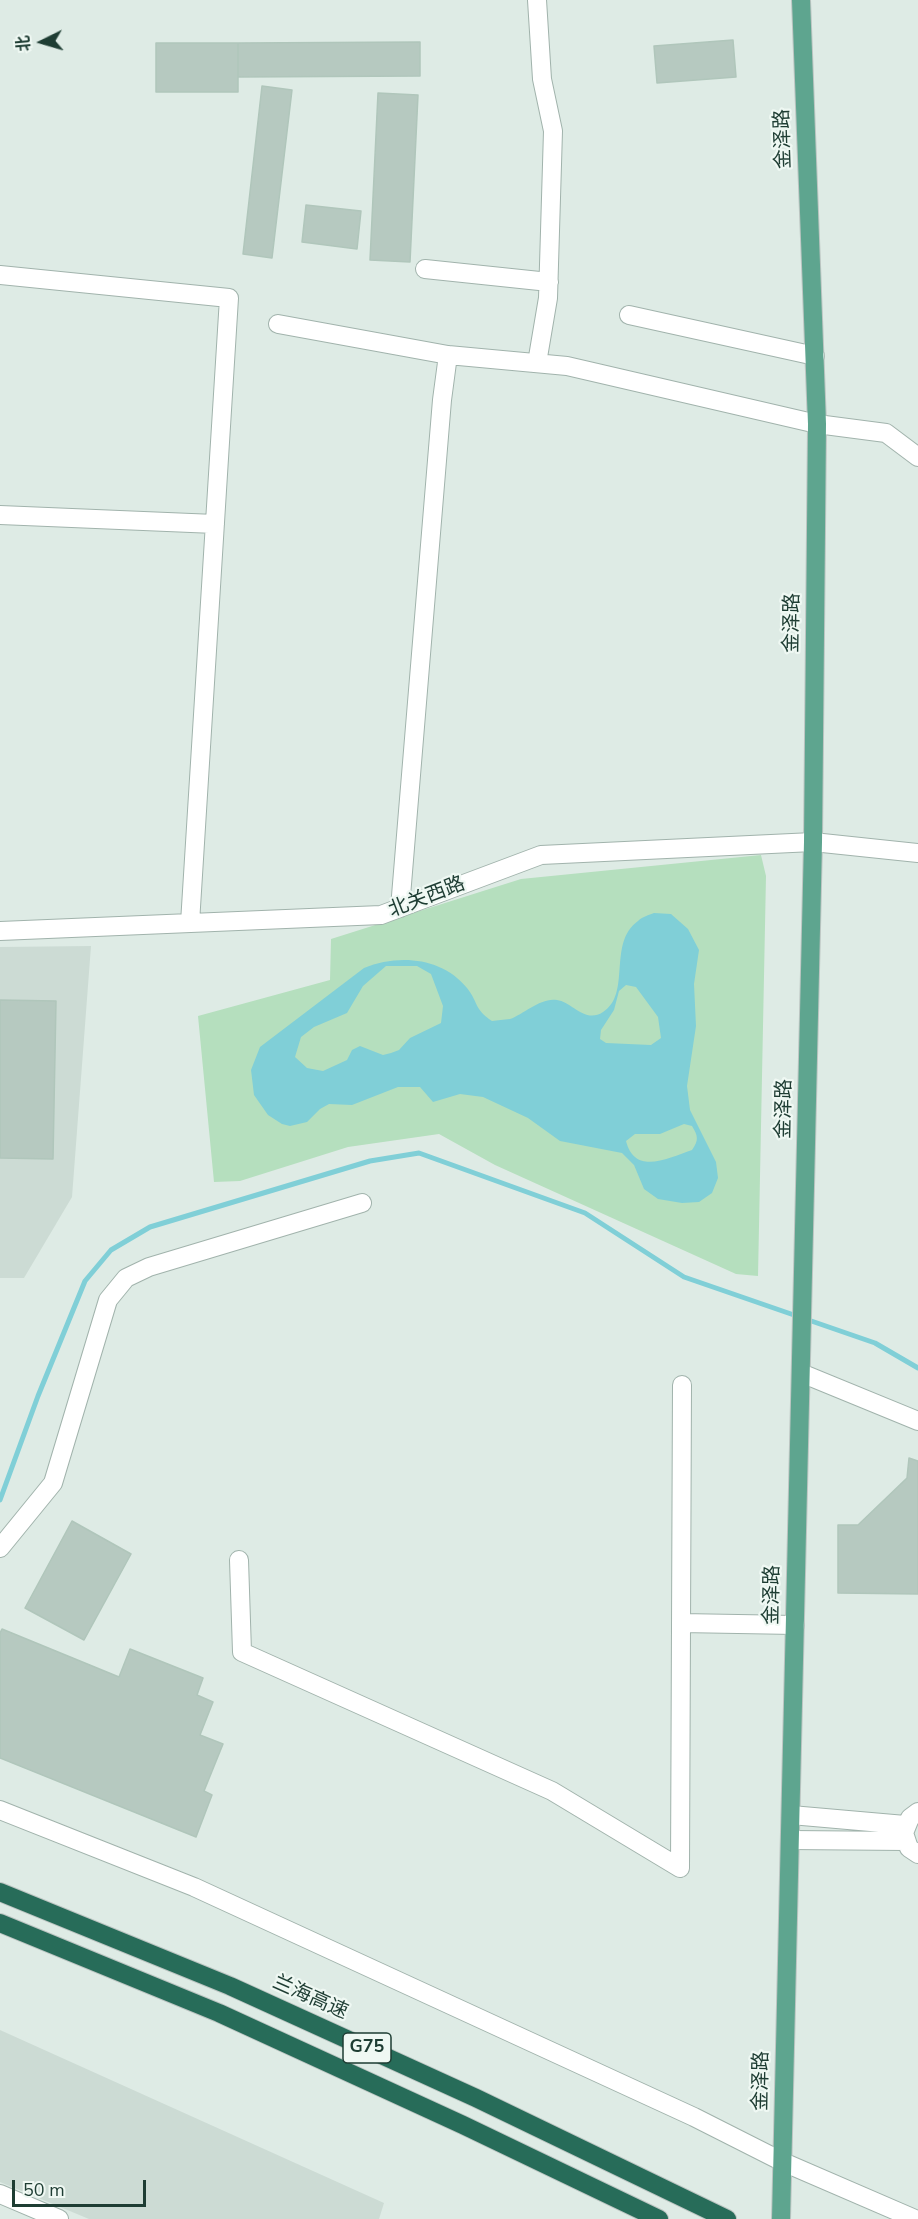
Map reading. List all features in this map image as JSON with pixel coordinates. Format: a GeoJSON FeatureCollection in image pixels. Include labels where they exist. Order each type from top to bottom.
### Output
{"type":"FeatureCollection","features":[{"type":"Feature","properties":{"kind":"highway","name":"兰海高速"},"geometry":{"type":"LineString","coordinates":[[0,1892],[241,1991],[476,2098],[727,2219]]}},
{"type":"Feature","properties":{"kind":"highway","name":"G75"},"geometry":{"type":"LineString","coordinates":[[0,1923],[219,2013],[463,2125],[659,2219]]}},
{"type":"Feature","properties":{"kind":"main road","name":"金泽路"},"geometry":{"type":"LineString","coordinates":[[781,2219],[813,843],[817,424],[801,0]]}},
{"type":"Feature","properties":{"kind":"street"},"geometry":{"type":"LineString","coordinates":[[537,0],[542,79],[553,131],[549,282],[537,363]]}},
{"type":"Feature","properties":{"kind":"street"},"geometry":{"type":"LineString","coordinates":[[424,269],[549,282]]}},
{"type":"Feature","properties":{"kind":"street"},"geometry":{"type":"LineString","coordinates":[[0,275],[229,298],[190,923]]}},
{"type":"Feature","properties":{"kind":"street"},"geometry":{"type":"LineString","coordinates":[[629,315],[815,356]]}},
{"type":"Feature","properties":{"kind":"street"},"geometry":{"type":"LineString","coordinates":[[278,324],[448,355],[567,366],[817,424],[886,433],[918,457]]}},
{"type":"Feature","properties":{"kind":"street"},"geometry":{"type":"LineString","coordinates":[[400,908],[442,400],[448,355]]}},
{"type":"Feature","properties":{"kind":"street"},"geometry":{"type":"LineString","coordinates":[[0,515],[215,524]]}},
{"type":"Feature","properties":{"kind":"street","name":"北关西路"},"geometry":{"type":"LineString","coordinates":[[0,931],[381,915],[542,855],[813,843],[918,853]]}},
{"type":"Feature","properties":{"kind":"street"},"geometry":{"type":"LineString","coordinates":[[0,1548],[53,1483],[108,1300],[126,1278],[149,1267],[362,1203]]}},
{"type":"Feature","properties":{"kind":"street"},"geometry":{"type":"LineString","coordinates":[[801,1373],[918,1421]]}},
{"type":"Feature","properties":{"kind":"street"},"geometry":{"type":"LineString","coordinates":[[239,1560],[242,1652],[552,1791],[680,1868],[682,1385]]}},
{"type":"Feature","properties":{"kind":"street"},"geometry":{"type":"LineString","coordinates":[[681,1623],[795,1625]]}},
{"type":"Feature","properties":{"kind":"street"},"geometry":{"type":"LineString","coordinates":[[0,1810],[194,1887],[694,2117],[783,2162],[915,2219]]}},
{"type":"Feature","properties":{"kind":"street"},"geometry":{"type":"LineString","coordinates":[[791,1815],[912,1833]]}},
{"type":"Feature","properties":{"kind":"street"},"geometry":{"type":"LineString","coordinates":[[790,1840],[912,1833]]}},
{"type":"Feature","properties":{"kind":"street"},"geometry":{"type":"LineString","coordinates":[[0,2194],[59,2219]]}},
{"type":"Feature","properties":{"kind":"shaded area"},"geometry":{"type":"Polygon","coordinates":[[[91,946],[72,1197],[24,1278],[0,1278],[0,947],[91,946]]]}},
{"type":"Feature","properties":{"kind":"shaded area"},"geometry":{"type":"Polygon","coordinates":[[[0,2030],[384,2203],[379,2219],[89,2219],[0,2182],[0,2030]]]}},
{"type":"Feature","properties":{"kind":"green space"},"geometry":{"type":"Polygon","coordinates":[[[761,855],[766,876],[758,1276],[736,1274],[495,1165],[439,1134],[348,1147],[240,1181],[214,1182],[198,1016],[330,980],[331,939],[521,879],[761,855]]]}},
{"type":"Feature","properties":{"kind":"water"},"geometry":{"type":"Polygon","coordinates":[[[654,913],[671,914],[688,929],[699,950],[694,984],[696,1026],[687,1086],[690,1110],[716,1162],[718,1178],[712,1193],[699,1202],[682,1203],[658,1199],[644,1189],[634,1165],[622,1153],[560,1141],[528,1118],[483,1097],[460,1094],[433,1102],[420,1087],[398,1087],[352,1105],[329,1104],[320,1109],[307,1122],[290,1126],[268,1115],[254,1095],[251,1070],[260,1047],[364,968],[405,960],[432,964],[457,978],[471,993],[479,1009],[492,1021],[510,1019],[539,1003],[551,1000],[563,1002],[584,1014],[596,1015],[612,1004],[619,981],[621,955],[629,930],[644,917],[654,913]],[[386,966],[363,986],[347,1013],[314,1027],[301,1037],[295,1057],[307,1068],[323,1071],[347,1060],[352,1050],[360,1046],[383,1055],[391,1053],[399,1050],[410,1038],[441,1023],[443,1006],[431,974],[417,966],[386,966]],[[626,985],[619,991],[614,1010],[601,1030],[600,1039],[606,1043],[651,1045],[661,1038],[658,1017],[636,987],[626,985]],[[684,1124],[660,1134],[635,1134],[626,1141],[630,1152],[637,1158],[653,1162],[692,1150],[697,1141],[692,1126],[684,1124]]]}},
{"type":"Feature","properties":{"kind":"building"},"geometry":{"type":"Polygon","coordinates":[[[733,40],[736,77],[657,83],[654,46],[733,40]]]}},
{"type":"Feature","properties":{"kind":"building"},"geometry":{"type":"Polygon","coordinates":[[[420,42],[420,76],[238,77],[238,43],[420,42]]]}},
{"type":"Feature","properties":{"kind":"building"},"geometry":{"type":"Polygon","coordinates":[[[156,43],[238,43],[238,92],[156,92],[156,43]]]}},
{"type":"Feature","properties":{"kind":"building"},"geometry":{"type":"Polygon","coordinates":[[[262,86],[292,90],[272,258],[243,254],[262,86]]]}},
{"type":"Feature","properties":{"kind":"building"},"geometry":{"type":"Polygon","coordinates":[[[378,93],[418,95],[410,262],[370,260],[378,93]]]}},
{"type":"Feature","properties":{"kind":"building"},"geometry":{"type":"Polygon","coordinates":[[[306,205],[361,211],[357,249],[302,242],[306,205]]]}},
{"type":"Feature","properties":{"kind":"building"},"geometry":{"type":"Polygon","coordinates":[[[0,1000],[56,1001],[53,1159],[0,1158],[0,1000]]]}},
{"type":"Feature","properties":{"kind":"building"},"geometry":{"type":"Polygon","coordinates":[[[909,1458],[918,1461],[918,1594],[838,1593],[838,1525],[858,1525],[907,1478],[909,1458]]]}},
{"type":"Feature","properties":{"kind":"building"},"geometry":{"type":"Polygon","coordinates":[[[72,1521],[131,1554],[84,1640],[25,1608],[72,1521]]]}},
{"type":"Feature","properties":{"kind":"building"},"geometry":{"type":"Polygon","coordinates":[[[2,1629],[119,1677],[130,1649],[203,1678],[197,1695],[213,1702],[200,1735],[223,1744],[204,1791],[212,1795],[196,1837],[0,1758],[0,1633],[2,1629]]]}},
{"type":"Feature","properties":{"kind":"waterway"},"geometry":{"type":"LineString","coordinates":[[0,1500],[38,1396],[85,1281],[111,1250],[150,1227],[370,1161],[419,1153],[585,1213],[684,1277],[875,1343],[918,1368]]}}]}
